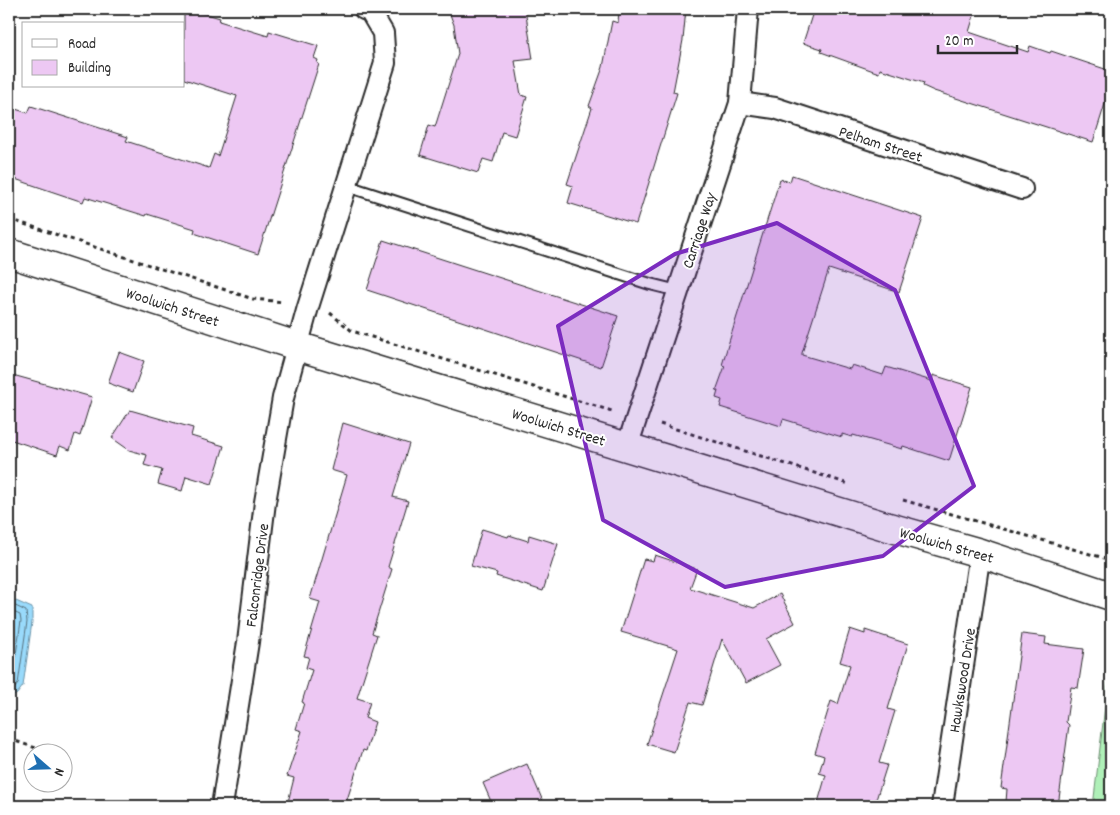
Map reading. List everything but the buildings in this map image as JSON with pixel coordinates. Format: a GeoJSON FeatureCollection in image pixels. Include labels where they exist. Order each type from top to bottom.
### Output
{"type":"FeatureCollection","features":[{"type":"Feature","properties":{"kind":"street"},"geometry":{"type":"LineString","coordinates":[[297,346],[385,63],[383,33],[370,11],[364,9]]}},
{"type":"Feature","properties":{"kind":"street","name":"Carriage Way"},"geometry":{"type":"LineString","coordinates":[[627,447],[740,103],[748,9]]}},
{"type":"Feature","properties":{"kind":"street","name":"Pelham Street"},"geometry":{"type":"LineString","coordinates":[[740,103],[776,108],[1022,190]]}},
{"type":"Feature","properties":{"kind":"street","name":"Woolwich Street"},"geometry":{"type":"LineString","coordinates":[[9,253],[297,346],[980,553],[1111,596]]}},
{"type":"Feature","properties":{"kind":"street","name":"Falconridge Drive"},"geometry":{"type":"LineString","coordinates":[[222,806],[248,642],[265,502],[283,398],[297,346]]}},
{"type":"Feature","properties":{"kind":"street","name":"Hawkswood Drive"},"geometry":{"type":"LineString","coordinates":[[942,806],[980,553]]}},
{"type":"Feature","properties":{"kind":"lane"},"geometry":{"type":"LineString","coordinates":[[347,186],[678,292]]}},
{"type":"Feature","properties":{"kind":"path"},"geometry":{"type":"LineString","coordinates":[[9,219],[253,299],[284,302]]}},
{"type":"Feature","properties":{"kind":"path"},"geometry":{"type":"LineString","coordinates":[[329,312],[352,331],[610,410]]}},
{"type":"Feature","properties":{"kind":"path"},"geometry":{"type":"LineString","coordinates":[[671,428],[851,485]]}},
{"type":"Feature","properties":{"kind":"path"},"geometry":{"type":"LineString","coordinates":[[898,499],[1111,560]]}},
{"type":"Feature","properties":{"kind":"path"},"geometry":{"type":"LineString","coordinates":[[9,739],[22,743]]}},
{"type":"Feature","properties":{"kind":"highlighted area"},"geometry":{"type":"Polygon","coordinates":[[[777,223],[895,290],[974,486],[883,556],[725,587],[603,520],[558,326],[675,254],[777,223]]]}},
{"type":"Feature","properties":{"kind":"green space"},"geometry":{"type":"Polygon","coordinates":[[[1111,656],[1111,806],[1093,806],[1111,656]]]}},
{"type":"Feature","properties":{"kind":"water"},"geometry":{"type":"Polygon","coordinates":[[[9,598],[32,608],[32,622],[23,686],[17,694],[9,699],[9,598]]]}}]}
